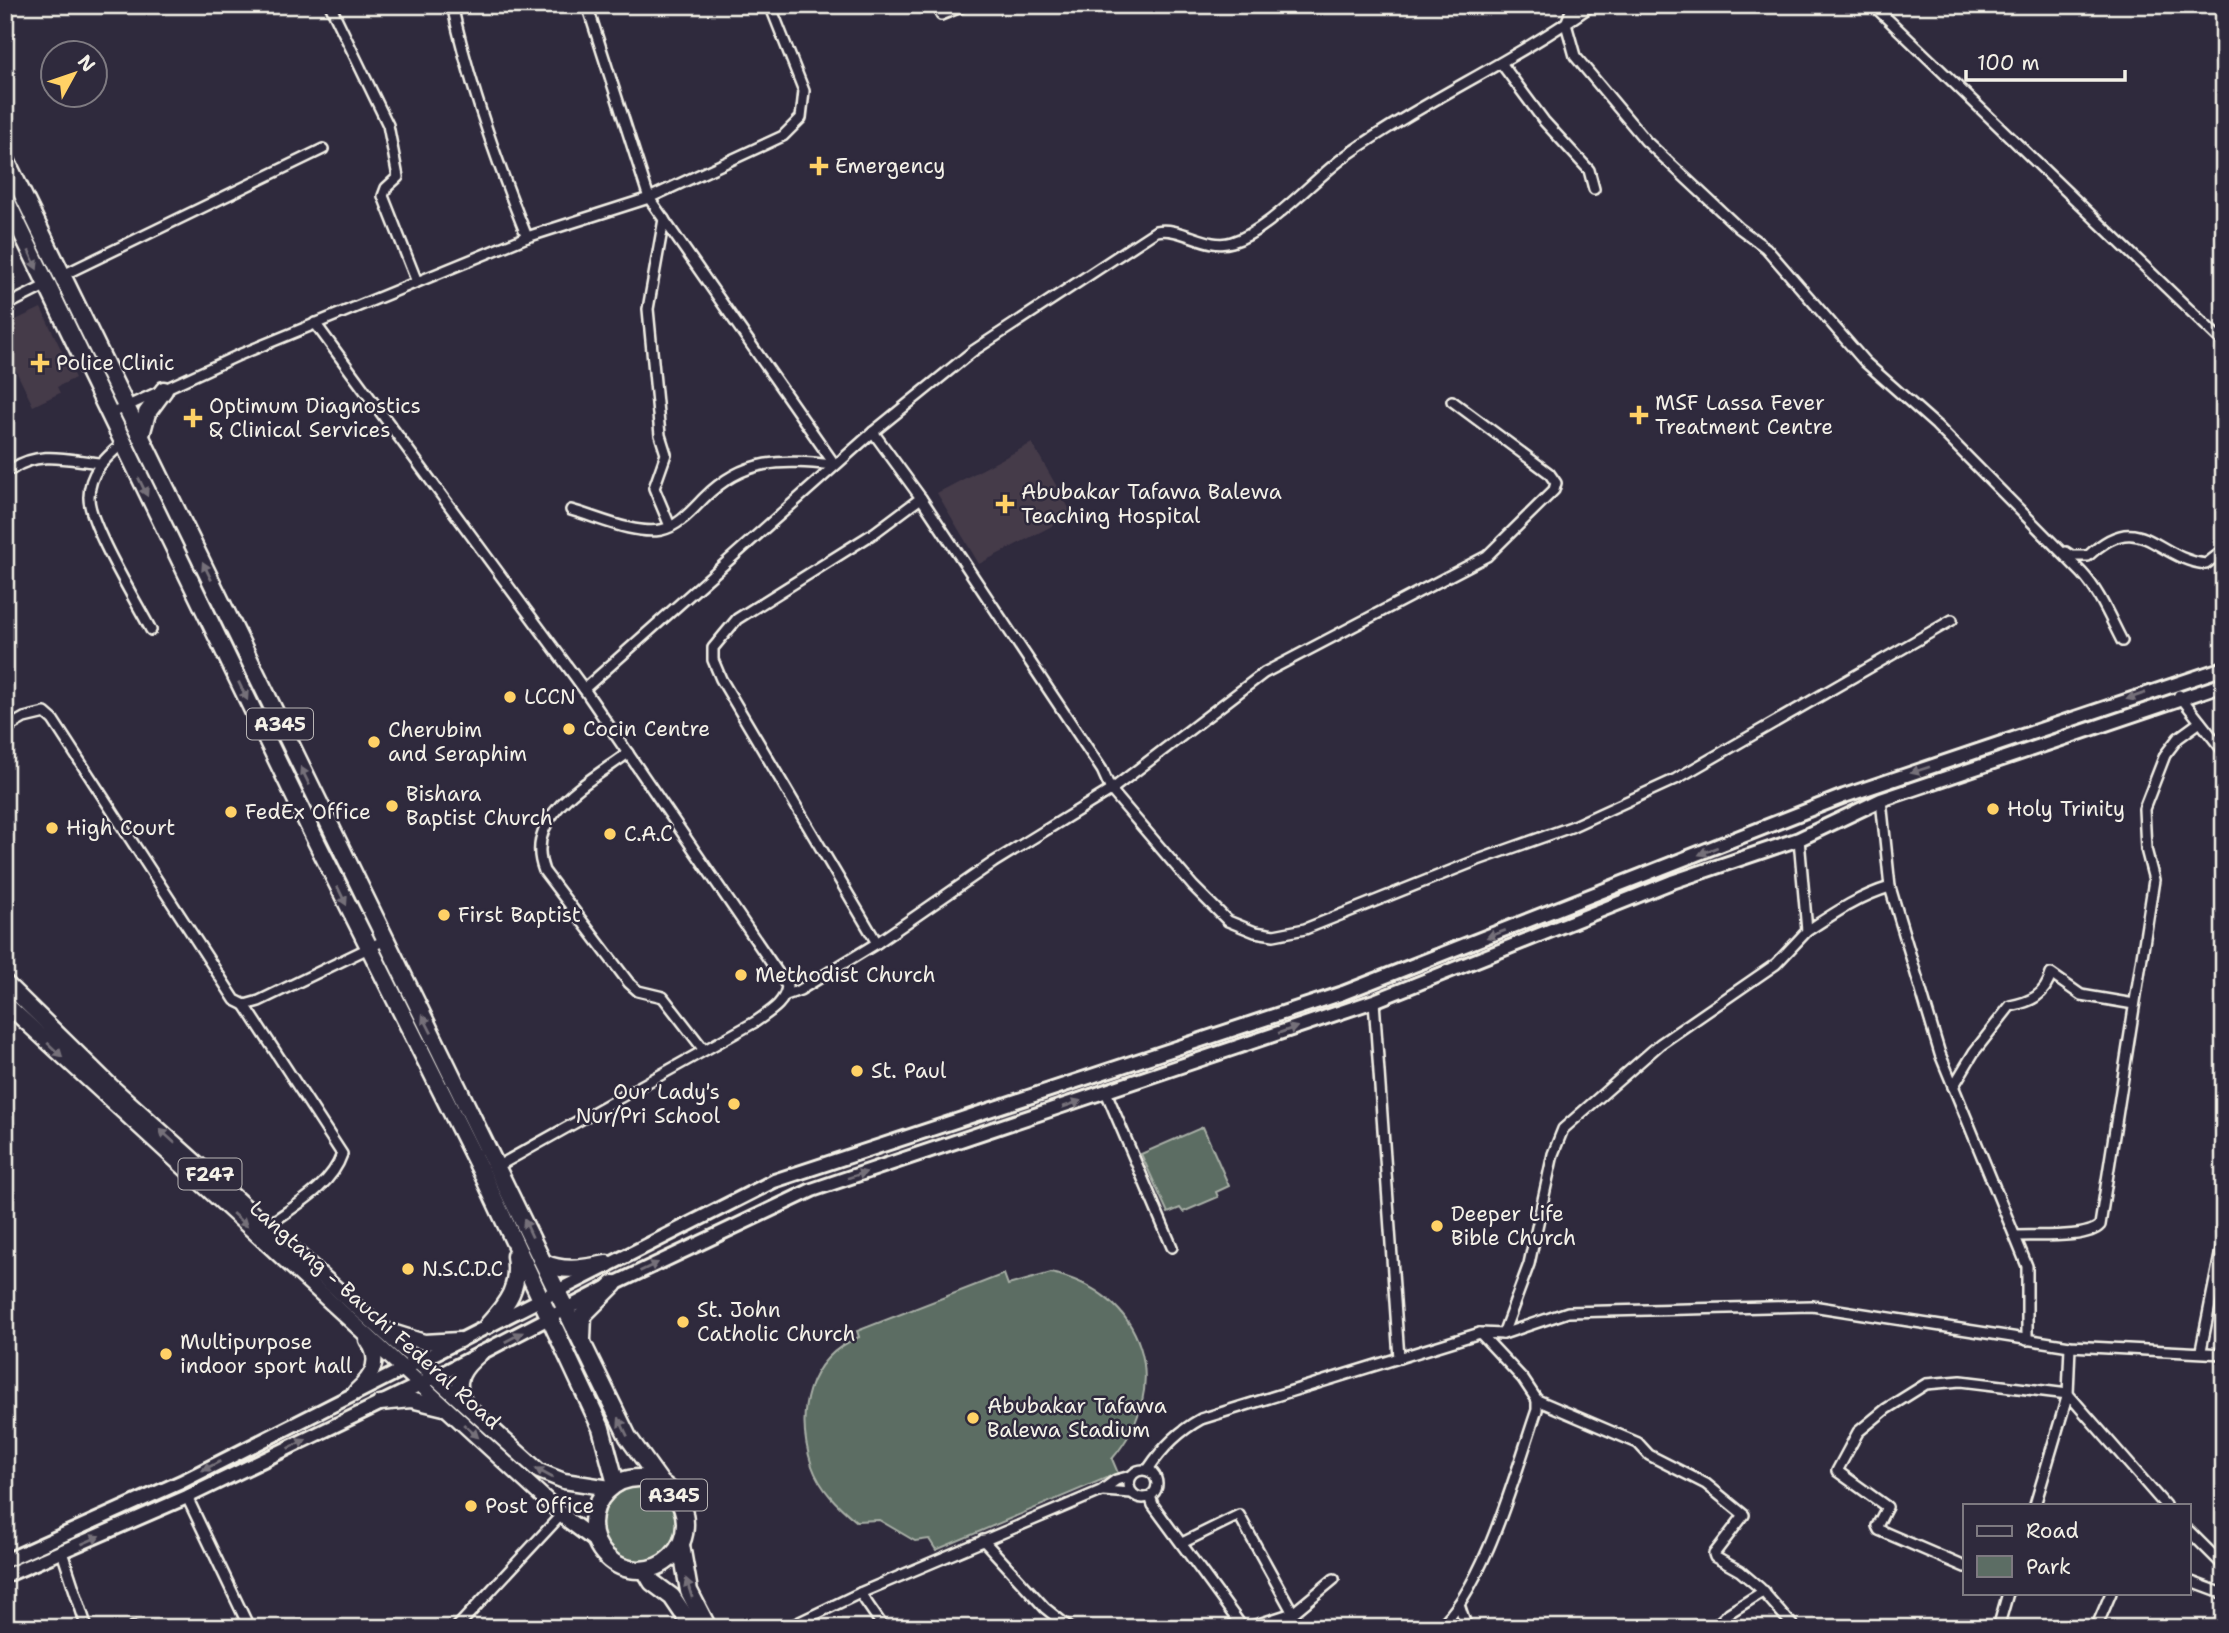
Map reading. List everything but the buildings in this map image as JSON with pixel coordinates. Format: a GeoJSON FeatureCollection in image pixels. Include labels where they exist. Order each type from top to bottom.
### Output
{"type":"FeatureCollection","features":[{"type":"Feature","properties":{"kind":"highway","name":"A345"},"geometry":{"type":"LineString","coordinates":[[5,158],[628,1437],[661,1483],[678,1499],[685,1522],[681,1545],[689,1591],[708,1628]]}},
{"type":"Feature","properties":{"kind":"highway","name":"A345"},"geometry":{"type":"LineString","coordinates":[[5,198],[121,444],[513,1240],[601,1428],[613,1486]]}},
{"type":"Feature","properties":{"kind":"highway"},"geometry":{"type":"LineString","coordinates":[[141,435],[147,413],[164,390]]}},
{"type":"Feature","properties":{"kind":"highway"},"geometry":{"type":"LineString","coordinates":[[204,612],[222,603]]}},
{"type":"Feature","properties":{"kind":"highway"},"geometry":{"type":"LineString","coordinates":[[276,759],[293,751]]}},
{"type":"Feature","properties":{"kind":"highway"},"geometry":{"type":"LineString","coordinates":[[317,844],[334,836]]}},
{"type":"Feature","properties":{"kind":"highway"},"geometry":{"type":"LineString","coordinates":[[488,1325],[510,1299],[515,1288],[516,1260],[513,1240]]}},
{"type":"Feature","properties":{"kind":"highway"},"geometry":{"type":"LineString","coordinates":[[544,1263],[557,1269],[570,1270],[607,1264]]}},
{"type":"Feature","properties":{"kind":"highway"},"geometry":{"type":"LineString","coordinates":[[583,1345],[580,1328],[583,1315],[614,1284]]}},
{"type":"Feature","properties":{"kind":"highway","name":"A345"},"geometry":{"type":"LineString","coordinates":[[596,1541],[593,1529],[596,1507],[613,1486],[638,1478],[661,1483]]}},
{"type":"Feature","properties":{"kind":"highway"},"geometry":{"type":"LineString","coordinates":[[596,1541],[604,1554],[615,1564],[645,1570],[666,1562],[681,1545]]}},
{"type":"Feature","properties":{"kind":"highway"},"geometry":{"type":"LineString","coordinates":[[645,1570],[652,1582],[672,1597],[693,1628]]}},
{"type":"Feature","properties":{"kind":"main road","name":"Langtang - Bauchi Federal Road"},"geometry":{"type":"LineString","coordinates":[[5,982],[111,1086],[539,1471],[564,1481],[613,1486]]}},
{"type":"Feature","properties":{"kind":"main road","name":"Langtang - Bauchi Federal Road"},"geometry":{"type":"LineString","coordinates":[[5,1003],[562,1514],[596,1541]]}},
{"type":"Feature","properties":{"kind":"main road"},"geometry":{"type":"LineString","coordinates":[[378,1325],[396,1334],[424,1342],[459,1340]]}},
{"type":"Feature","properties":{"kind":"main road"},"geometry":{"type":"LineString","coordinates":[[356,1391],[369,1380],[375,1363],[372,1346],[358,1327]]}},
{"type":"Feature","properties":{"kind":"main road"},"geometry":{"type":"LineString","coordinates":[[468,1407],[460,1393],[459,1383],[467,1365],[480,1354]]}},
{"type":"Feature","properties":{"kind":"main road"},"geometry":{"type":"LineString","coordinates":[[380,1403],[411,1400],[449,1410]]}},
{"type":"Feature","properties":{"kind":"street"},"geometry":{"type":"LineString","coordinates":[[330,5],[388,125],[398,177],[386,188],[383,196],[417,282]]}},
{"type":"Feature","properties":{"kind":"street"},"geometry":{"type":"LineString","coordinates":[[452,5],[460,43],[497,158],[527,237]]}},
{"type":"Feature","properties":{"kind":"street"},"geometry":{"type":"LineString","coordinates":[[587,5],[649,198],[835,466]]}},
{"type":"Feature","properties":{"kind":"street"},"geometry":{"type":"LineString","coordinates":[[108,415],[315,323],[527,237],[649,198],[767,146],[783,136],[801,118],[804,91],[770,5]]}},
{"type":"Feature","properties":{"kind":"street"},"geometry":{"type":"LineString","coordinates":[[941,15],[966,5]]}},
{"type":"Feature","properties":{"kind":"street"},"geometry":{"type":"LineString","coordinates":[[1573,5],[1566,24],[1575,56],[1646,141],[1739,228],[1766,248],[1865,362],[1936,425],[2096,589],[2105,614],[2122,641]]}},
{"type":"Feature","properties":{"kind":"street"},"geometry":{"type":"LineString","coordinates":[[584,689],[873,432],[973,351],[1144,236],[1169,228],[1214,244],[1236,241],[1281,211],[1313,181],[1362,145],[1566,24],[1592,5]]}},
{"type":"Feature","properties":{"kind":"street"},"geometry":{"type":"LineString","coordinates":[[1873,5],[2224,343]]}},
{"type":"Feature","properties":{"kind":"street"},"geometry":{"type":"LineString","coordinates":[[1501,63],[1544,121],[1589,170],[1594,189]]}},
{"type":"Feature","properties":{"kind":"street"},"geometry":{"type":"LineString","coordinates":[[63,275],[323,149]]}},
{"type":"Feature","properties":{"kind":"street"},"geometry":{"type":"LineString","coordinates":[[664,219],[648,309],[660,435],[666,454],[654,488],[670,526]]}},
{"type":"Feature","properties":{"kind":"street"},"geometry":{"type":"LineString","coordinates":[[5,306],[45,286]]}},
{"type":"Feature","properties":{"kind":"street"},"geometry":{"type":"LineString","coordinates":[[315,323],[584,689],[776,967],[787,986],[786,995]]}},
{"type":"Feature","properties":{"kind":"street"},"geometry":{"type":"LineString","coordinates":[[498,1166],[755,1022],[786,995],[820,979],[995,862],[1111,790],[1264,673],[1487,556],[1547,498],[1556,483],[1549,473],[1452,401]]}},
{"type":"Feature","properties":{"kind":"street"},"geometry":{"type":"LineString","coordinates":[[873,432],[921,498],[1102,770],[1111,790],[1193,886],[1228,920],[1255,932],[1274,935],[1305,929],[1478,860],[1571,827],[1676,779],[1952,621]]}},
{"type":"Feature","properties":{"kind":"street"},"geometry":{"type":"LineString","coordinates":[[121,444],[100,463],[88,498],[92,512],[151,630]]}},
{"type":"Feature","properties":{"kind":"street"},"geometry":{"type":"LineString","coordinates":[[5,465],[12,469],[25,460],[42,457],[100,463]]}},
{"type":"Feature","properties":{"kind":"street"},"geometry":{"type":"LineString","coordinates":[[571,510],[637,528],[663,530],[729,476],[749,468],[776,461],[835,466]]}},
{"type":"Feature","properties":{"kind":"street"},"geometry":{"type":"LineString","coordinates":[[877,943],[721,679],[713,660],[713,648],[737,619],[874,533],[921,498]]}},
{"type":"Feature","properties":{"kind":"street"},"geometry":{"type":"LineString","coordinates":[[2055,546],[2072,556],[2088,556],[2105,540],[2117,534],[2152,539],[2190,562],[2206,564],[2224,550]]}},
{"type":"Feature","properties":{"kind":"street"},"geometry":{"type":"LineString","coordinates":[[5,1561],[181,1482],[736,1199],[815,1166],[1103,1074],[1371,983],[1844,796],[2224,668]]}},
{"type":"Feature","properties":{"kind":"street"},"geometry":{"type":"LineString","coordinates":[[2173,684],[2180,698],[2224,752]]}},
{"type":"Feature","properties":{"kind":"street"},"geometry":{"type":"LineString","coordinates":[[5,1576],[187,1497],[421,1384],[614,1284],[812,1190],[1374,1001],[1672,882],[1799,839],[1881,800],[2224,684]]}},
{"type":"Feature","properties":{"kind":"street"},"geometry":{"type":"LineString","coordinates":[[5,729],[35,714],[45,713],[53,720],[226,990],[235,1000],[245,1005],[342,1154],[338,1166],[320,1187],[267,1226]]}},
{"type":"Feature","properties":{"kind":"street"},"geometry":{"type":"LineString","coordinates":[[2017,1236],[2079,1233],[2095,1230],[2100,1224],[2154,880],[2146,849],[2144,809],[2165,755],[2178,738],[2200,722]]}},
{"type":"Feature","properties":{"kind":"street"},"geometry":{"type":"LineString","coordinates":[[628,753],[557,806],[543,831],[538,858],[544,871],[629,983],[638,991],[663,997],[704,1050]]}},
{"type":"Feature","properties":{"kind":"street"},"geometry":{"type":"LineString","coordinates":[[1881,800],[1890,887],[1940,1054],[2017,1236],[2027,1266],[2027,1340]]}},
{"type":"Feature","properties":{"kind":"street"},"geometry":{"type":"LineString","coordinates":[[1799,839],[1807,931]]}},
{"type":"Feature","properties":{"kind":"street"},"geometry":{"type":"LineString","coordinates":[[1503,1334],[1529,1264],[1553,1154],[1563,1129],[1660,1044],[1776,964],[1807,931],[1840,909],[1874,891],[1890,887]]}},
{"type":"Feature","properties":{"kind":"street"},"geometry":{"type":"LineString","coordinates":[[245,1005],[385,940]]}},
{"type":"Feature","properties":{"kind":"street"},"geometry":{"type":"LineString","coordinates":[[1953,1087],[1974,1052],[2010,1006],[2032,1001],[2048,984],[2051,974],[2081,995],[2134,1004]]}},
{"type":"Feature","properties":{"kind":"street"},"geometry":{"type":"LineString","coordinates":[[1371,983],[1399,1358]]}},
{"type":"Feature","properties":{"kind":"street"},"geometry":{"type":"LineString","coordinates":[[1106,1092],[1172,1247]]}},
{"type":"Feature","properties":{"kind":"street"},"geometry":{"type":"LineString","coordinates":[[2201,1350],[2224,1235]]}},
{"type":"Feature","properties":{"kind":"street"},"geometry":{"type":"LineString","coordinates":[[1164,1518],[1154,1498],[1156,1481],[1149,1468],[1158,1454],[1177,1435],[1201,1419],[1480,1333],[1503,1334],[1568,1312],[1812,1306],[2070,1346],[2201,1350],[2224,1354]]}},
{"type":"Feature","properties":{"kind":"street"},"geometry":{"type":"LineString","coordinates":[[1480,1333],[1522,1379],[1537,1400],[1638,1443],[1649,1455],[1706,1484],[1744,1515],[1715,1555],[1764,1591],[1795,1628]]}},
{"type":"Feature","properties":{"kind":"street"},"geometry":{"type":"LineString","coordinates":[[2035,1504],[2068,1395],[2070,1346]]}},
{"type":"Feature","properties":{"kind":"street"},"geometry":{"type":"LineString","coordinates":[[1963,1566],[1879,1530],[1877,1526],[1887,1507],[1837,1471],[1858,1432],[1926,1384],[1961,1381],[2068,1395],[2164,1504]]}},
{"type":"Feature","properties":{"kind":"street"},"geometry":{"type":"LineString","coordinates":[[1437,1628],[1459,1604],[1498,1520],[1537,1410],[1537,1400]]}},
{"type":"Feature","properties":{"kind":"street"},"geometry":{"type":"LineString","coordinates":[[1156,1481],[1145,1470],[1144,1463],[1158,1454]]}},
{"type":"Feature","properties":{"kind":"street"},"geometry":{"type":"LineString","coordinates":[[787,1628],[860,1593],[1101,1491],[1116,1480],[1145,1470]]}},
{"type":"Feature","properties":{"kind":"street"},"geometry":{"type":"LineString","coordinates":[[1131,1476],[1129,1485],[1132,1493]]}},
{"type":"Feature","properties":{"kind":"street"},"geometry":{"type":"LineString","coordinates":[[1156,1481],[1150,1496],[1153,1506],[1244,1628],[1293,1613],[1334,1579]]}},
{"type":"Feature","properties":{"kind":"street"},"geometry":{"type":"LineString","coordinates":[[181,1482],[247,1623]]}},
{"type":"Feature","properties":{"kind":"street"},"geometry":{"type":"LineString","coordinates":[[1101,1491],[1132,1493],[1141,1498],[1150,1496]]}},
{"type":"Feature","properties":{"kind":"street"},"geometry":{"type":"LineString","coordinates":[[456,1628],[562,1514]]}},
{"type":"Feature","properties":{"kind":"street"},"geometry":{"type":"LineString","coordinates":[[1182,1543],[1239,1515],[1293,1613]]}},
{"type":"Feature","properties":{"kind":"street"},"geometry":{"type":"LineString","coordinates":[[2190,1532],[2224,1566]]}},
{"type":"Feature","properties":{"kind":"street"},"geometry":{"type":"LineString","coordinates":[[983,1540],[1045,1608],[1070,1628]]}},
{"type":"Feature","properties":{"kind":"street"},"geometry":{"type":"LineString","coordinates":[[62,1552],[87,1628]]}},
{"type":"Feature","properties":{"kind":"street"},"geometry":{"type":"LineString","coordinates":[[2190,1581],[2224,1594]]}},
{"type":"Feature","properties":{"kind":"street"},"geometry":{"type":"LineString","coordinates":[[1713,1628],[1729,1612],[1764,1591]]}},
{"type":"Feature","properties":{"kind":"street"},"geometry":{"type":"LineString","coordinates":[[860,1593],[884,1628]]}},
{"type":"Feature","properties":{"kind":"street"},"geometry":{"type":"LineString","coordinates":[[1998,1628],[2008,1594]]}},
{"type":"Feature","properties":{"kind":"street"},"geometry":{"type":"LineString","coordinates":[[2096,1628],[2110,1594]]}},
{"type":"Feature","properties":{"kind":"street"},"geometry":{"type":"LineString","coordinates":[[1459,1604],[1467,1628]]}},
{"type":"Feature","properties":{"kind":"street"},"geometry":{"type":"LineString","coordinates":[[465,1618],[473,1628]]}},
{"type":"Feature","properties":{"kind":"shaded area","name":"Police Clinic"},"geometry":{"type":"Polygon","coordinates":[[[41,308],[75,378],[57,387],[60,393],[33,406],[5,348],[5,325],[41,308]]]}},
{"type":"Feature","properties":{"kind":"shaded area","name":"Abubakar Tafawa Balewa Teaching Hospital"},"geometry":{"type":"Polygon","coordinates":[[[1032,443],[1073,515],[979,564],[937,493],[1032,443]]]}},
{"type":"Feature","properties":{"kind":"green space"},"geometry":{"type":"Polygon","coordinates":[[[1203,1127],[1229,1186],[1216,1192],[1218,1197],[1183,1212],[1180,1208],[1168,1213],[1141,1154],[1203,1127]]]}},
{"type":"Feature","properties":{"kind":"green space","name":"Abubakar Tafawa Balewa Stadium"},"geometry":{"type":"Polygon","coordinates":[[[1051,1273],[1083,1284],[1109,1300],[1128,1322],[1140,1346],[1145,1374],[1142,1402],[1131,1431],[1112,1459],[1118,1473],[936,1550],[929,1539],[915,1541],[879,1520],[856,1521],[825,1490],[812,1466],[807,1446],[805,1408],[809,1390],[827,1359],[859,1337],[857,1331],[1004,1274],[1008,1285],[1051,1273]]]}},
{"type":"Feature","properties":{"kind":"green space"},"geometry":{"type":"Polygon","coordinates":[[[638,1483],[653,1486],[666,1495],[675,1508],[678,1523],[675,1538],[666,1551],[653,1560],[638,1563],[623,1560],[610,1551],[601,1538],[598,1523],[601,1508],[610,1495],[623,1486],[638,1483]]]}},
{"type":"Feature","properties":{"kind":"place","name":"Emergency"},"geometry":{"type":"Point","coordinates":[819,166]}},
{"type":"Feature","properties":{"kind":"place","name":"Police Clinic"},"geometry":{"type":"Point","coordinates":[40,363]}},
{"type":"Feature","properties":{"kind":"place","name":"MSF Lassa Fever Treatment Centre"},"geometry":{"type":"Point","coordinates":[1639,415]}},
{"type":"Feature","properties":{"kind":"place","name":"Optimum Diagnostics & Clinical Services"},"geometry":{"type":"Point","coordinates":[193,418]}},
{"type":"Feature","properties":{"kind":"place","name":"Abubakar Tafawa Balewa Teaching Hospital"},"geometry":{"type":"Point","coordinates":[1005,504]}},
{"type":"Feature","properties":{"kind":"place","name":"LCCN"},"geometry":{"type":"Point","coordinates":[510,697]}},
{"type":"Feature","properties":{"kind":"place","name":"Cocin Centre"},"geometry":{"type":"Point","coordinates":[569,729]}},
{"type":"Feature","properties":{"kind":"place","name":"Cherubim and Seraphim"},"geometry":{"type":"Point","coordinates":[374,742]}},
{"type":"Feature","properties":{"kind":"place","name":"Bishara Baptist Church"},"geometry":{"type":"Point","coordinates":[392,806]}},
{"type":"Feature","properties":{"kind":"place","name":"Holy Trinity"},"geometry":{"type":"Point","coordinates":[1993,809]}},
{"type":"Feature","properties":{"kind":"place","name":"FedEx Office"},"geometry":{"type":"Point","coordinates":[231,812]}},
{"type":"Feature","properties":{"kind":"place","name":"High Court"},"geometry":{"type":"Point","coordinates":[52,828]}},
{"type":"Feature","properties":{"kind":"place","name":"C.A.C"},"geometry":{"type":"Point","coordinates":[610,834]}},
{"type":"Feature","properties":{"kind":"place","name":"First Baptist"},"geometry":{"type":"Point","coordinates":[444,915]}},
{"type":"Feature","properties":{"kind":"place","name":"Methodist Church"},"geometry":{"type":"Point","coordinates":[741,975]}},
{"type":"Feature","properties":{"kind":"place","name":"St. Paul"},"geometry":{"type":"Point","coordinates":[857,1071]}},
{"type":"Feature","properties":{"kind":"place","name":"Our Lady's Nur/Pri School"},"geometry":{"type":"Point","coordinates":[734,1104]}},
{"type":"Feature","properties":{"kind":"place","name":"Deeper Life Bible Church"},"geometry":{"type":"Point","coordinates":[1437,1226]}},
{"type":"Feature","properties":{"kind":"place","name":"N.S.C.D.C"},"geometry":{"type":"Point","coordinates":[408,1269]}},
{"type":"Feature","properties":{"kind":"place","name":"St. John Catholic Church"},"geometry":{"type":"Point","coordinates":[683,1322]}},
{"type":"Feature","properties":{"kind":"place","name":"Multipurpose indoor sport hall"},"geometry":{"type":"Point","coordinates":[166,1354]}},
{"type":"Feature","properties":{"kind":"place","name":"Abubakar Tafawa Balewa Stadium"},"geometry":{"type":"Point","coordinates":[973,1418]}},
{"type":"Feature","properties":{"kind":"place","name":"Post Office"},"geometry":{"type":"Point","coordinates":[471,1506]}}]}
